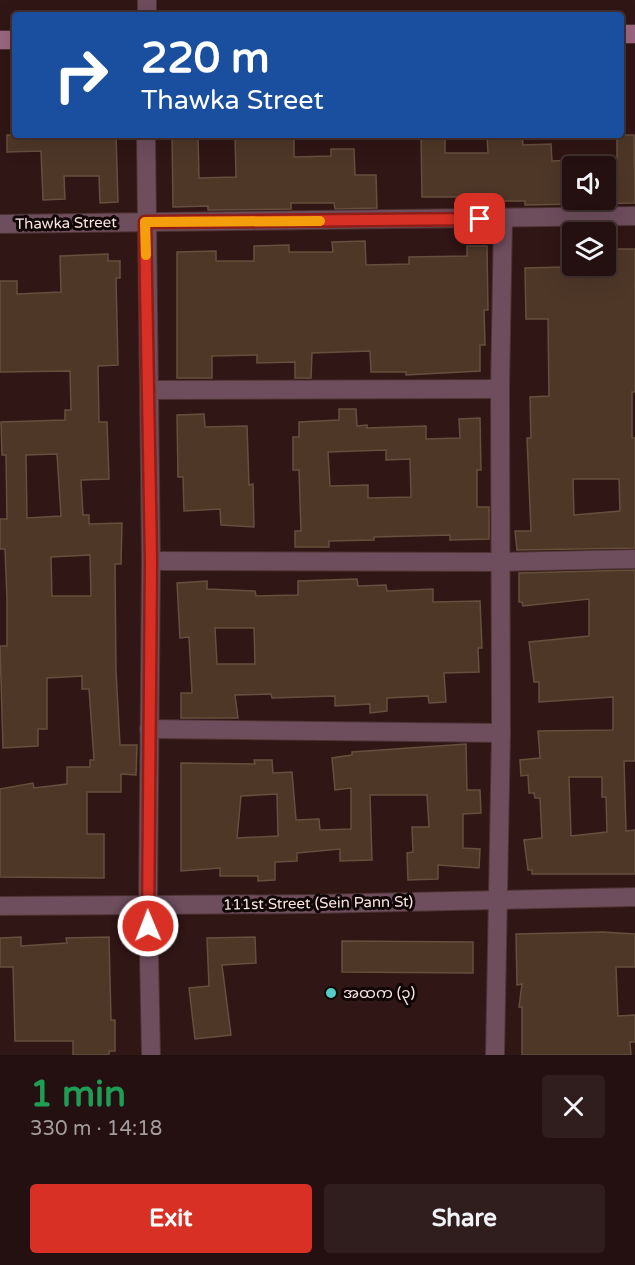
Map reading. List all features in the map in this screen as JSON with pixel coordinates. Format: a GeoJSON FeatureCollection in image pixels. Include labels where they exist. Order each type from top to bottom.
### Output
{"type":"FeatureCollection","features":[{"type":"Feature","properties":{"kind":"street"},"geometry":{"type":"LineString","coordinates":[[146,138],[145,222],[151,561],[148,905],[151,1055]]}},
{"type":"Feature","properties":{"kind":"street","name":"Thawka Street"},"geometry":{"type":"LineString","coordinates":[[0,224],[635,216]]}},
{"type":"Feature","properties":{"kind":"street"},"geometry":{"type":"LineString","coordinates":[[495,1055],[501,733],[500,389],[503,219]]}},
{"type":"Feature","properties":{"kind":"street"},"geometry":{"type":"LineString","coordinates":[[149,390],[500,389]]}},
{"type":"Feature","properties":{"kind":"street"},"geometry":{"type":"LineString","coordinates":[[151,561],[500,562],[635,559]]}},
{"type":"Feature","properties":{"kind":"street"},"geometry":{"type":"LineString","coordinates":[[149,729],[501,733]]}},
{"type":"Feature","properties":{"kind":"street","name":"111st Street (Sein Pann St)"},"geometry":{"type":"LineString","coordinates":[[0,906],[635,897]]}},
{"type":"Feature","properties":{"kind":"building"},"geometry":{"type":"Polygon","coordinates":[[[7,135],[12,135],[12,138],[116,138],[118,202],[100,203],[99,176],[64,176],[65,199],[43,200],[41,151],[7,152],[7,135]]]}},
{"type":"Feature","properties":{"kind":"building"},"geometry":{"type":"Polygon","coordinates":[[[624,135],[634,135],[635,203],[616,203],[617,138],[624,138],[624,135]]]}},
{"type":"Feature","properties":{"kind":"building"},"geometry":{"type":"Polygon","coordinates":[[[172,138],[198,138],[199,178],[236,177],[235,138],[294,138],[294,157],[331,156],[331,149],[354,149],[355,175],[376,175],[377,208],[335,209],[334,203],[291,203],[291,209],[208,210],[208,206],[173,207],[172,138]]]}},
{"type":"Feature","properties":{"kind":"building"},"geometry":{"type":"Polygon","coordinates":[[[421,138],[445,138],[445,153],[488,153],[487,138],[522,138],[523,145],[551,144],[552,161],[562,161],[562,204],[525,205],[525,201],[490,201],[490,197],[422,197],[421,138]]]}},
{"type":"Feature","properties":{"kind":"building"},"geometry":{"type":"Polygon","coordinates":[[[365,241],[366,265],[409,264],[409,257],[467,256],[467,246],[487,246],[488,310],[484,310],[485,345],[480,345],[480,371],[406,375],[406,372],[371,372],[370,351],[312,353],[311,378],[295,378],[295,362],[257,363],[257,355],[212,356],[212,378],[177,378],[177,252],[216,251],[216,261],[254,261],[254,246],[289,245],[289,252],[333,252],[332,242],[365,241]]]}},
{"type":"Feature","properties":{"kind":"building"},"geometry":{"type":"Polygon","coordinates":[[[616,249],[635,249],[635,392],[632,392],[632,438],[635,438],[635,548],[517,550],[515,531],[531,531],[527,438],[531,438],[530,397],[549,396],[548,319],[526,319],[525,268],[562,267],[562,276],[616,276],[616,249]],[[573,479],[574,515],[620,511],[619,479],[573,479]]]}},
{"type":"Feature","properties":{"kind":"building"},"geometry":{"type":"Polygon","coordinates":[[[108,254],[108,261],[120,261],[120,278],[116,278],[118,365],[98,366],[99,422],[107,422],[109,479],[81,480],[83,515],[89,515],[89,524],[122,523],[121,564],[115,564],[116,671],[120,745],[137,745],[136,775],[121,774],[121,792],[87,792],[87,834],[104,834],[104,878],[0,877],[0,789],[33,783],[34,788],[67,784],[67,767],[90,767],[90,760],[94,760],[89,689],[82,689],[82,676],[47,678],[47,729],[38,729],[38,746],[3,748],[0,646],[7,646],[7,599],[5,549],[0,549],[0,519],[7,519],[6,455],[2,455],[1,422],[65,420],[65,410],[71,410],[70,371],[0,372],[0,281],[17,281],[17,294],[61,292],[60,256],[108,254]],[[57,454],[26,455],[27,518],[61,516],[57,454]],[[90,555],[51,557],[52,596],[91,596],[90,555]]]}},
{"type":"Feature","properties":{"kind":"building"},"geometry":{"type":"Polygon","coordinates":[[[339,409],[356,409],[357,426],[367,425],[367,428],[426,426],[426,439],[460,438],[459,419],[480,418],[481,470],[477,470],[477,507],[489,507],[489,539],[450,540],[450,535],[374,537],[374,540],[329,541],[329,547],[295,547],[295,531],[301,531],[299,470],[293,470],[293,437],[299,437],[299,422],[339,420],[339,409]],[[386,450],[328,452],[330,486],[368,485],[368,498],[411,497],[410,459],[386,460],[386,450]]]}},
{"type":"Feature","properties":{"kind":"building"},"geometry":{"type":"Polygon","coordinates":[[[204,414],[205,427],[247,426],[249,485],[253,484],[254,527],[221,525],[220,509],[184,511],[183,477],[178,477],[177,415],[204,414]]]}},
{"type":"Feature","properties":{"kind":"building"},"geometry":{"type":"Polygon","coordinates":[[[635,570],[635,761],[624,761],[626,831],[635,830],[635,874],[532,874],[532,870],[528,870],[524,840],[542,838],[540,798],[535,798],[534,793],[529,793],[528,775],[521,776],[520,760],[540,758],[538,731],[613,730],[613,697],[539,702],[539,682],[534,682],[529,642],[589,636],[589,599],[523,606],[522,602],[519,602],[519,573],[635,570]],[[569,777],[571,836],[607,832],[606,797],[602,797],[602,777],[569,777]]]}},
{"type":"Feature","properties":{"kind":"building"},"geometry":{"type":"Polygon","coordinates":[[[357,579],[358,586],[386,585],[387,591],[433,589],[433,602],[480,601],[482,648],[478,648],[479,672],[444,673],[446,702],[429,703],[428,696],[387,698],[387,711],[370,713],[370,704],[335,706],[335,696],[272,698],[271,694],[235,695],[238,718],[181,718],[181,693],[192,693],[189,637],[180,638],[177,583],[207,581],[207,589],[255,591],[256,596],[298,595],[298,581],[357,579]],[[215,628],[217,664],[255,664],[254,628],[215,628]]]}},
{"type":"Feature","properties":{"kind":"building"},"geometry":{"type":"Polygon","coordinates":[[[466,744],[467,790],[480,790],[481,813],[463,814],[463,848],[480,849],[479,868],[438,865],[438,879],[408,880],[407,853],[413,852],[412,827],[429,827],[427,795],[370,795],[372,860],[340,861],[340,849],[297,853],[297,861],[275,862],[275,880],[258,881],[258,876],[220,876],[220,868],[181,871],[181,763],[255,764],[254,760],[272,760],[273,773],[292,772],[296,820],[319,819],[320,830],[351,829],[351,788],[335,790],[332,758],[352,755],[352,752],[466,744]],[[277,794],[241,796],[237,838],[278,836],[277,794]]]}},
{"type":"Feature","properties":{"kind":"building"},"geometry":{"type":"Polygon","coordinates":[[[603,932],[635,934],[635,967],[616,967],[618,1016],[635,1015],[635,1042],[630,1042],[631,1055],[522,1055],[522,1007],[519,1007],[522,984],[517,985],[516,934],[603,932]]]}},
{"type":"Feature","properties":{"kind":"building"},"geometry":{"type":"Polygon","coordinates":[[[21,937],[21,946],[67,943],[66,938],[109,937],[111,1020],[115,1020],[115,1051],[109,1051],[109,1055],[73,1055],[73,1041],[15,1041],[13,967],[0,967],[0,938],[21,937]]]}},
{"type":"Feature","properties":{"kind":"building"},"geometry":{"type":"Polygon","coordinates":[[[255,937],[256,963],[222,965],[231,1035],[195,1039],[189,988],[209,986],[207,938],[255,937]]]}},
{"type":"Feature","properties":{"kind":"building"},"geometry":{"type":"Polygon","coordinates":[[[342,941],[473,942],[473,973],[342,972],[342,941]]]}},
{"type":"Feature","properties":{"kind":"slow traffic"},"geometry":{"type":"LineString","coordinates":[[146,255],[145,222],[320,221]]}},
{"type":"Feature","properties":{"kind":"place","name":"အထက (၃)"},"geometry":{"type":"Point","coordinates":[331,993]}},
{"type":"Feature","properties":{"kind":"route"},"geometry":{"type":"LineString","coordinates":[[148,926],[151,561],[145,222],[480,219]]}}]}
